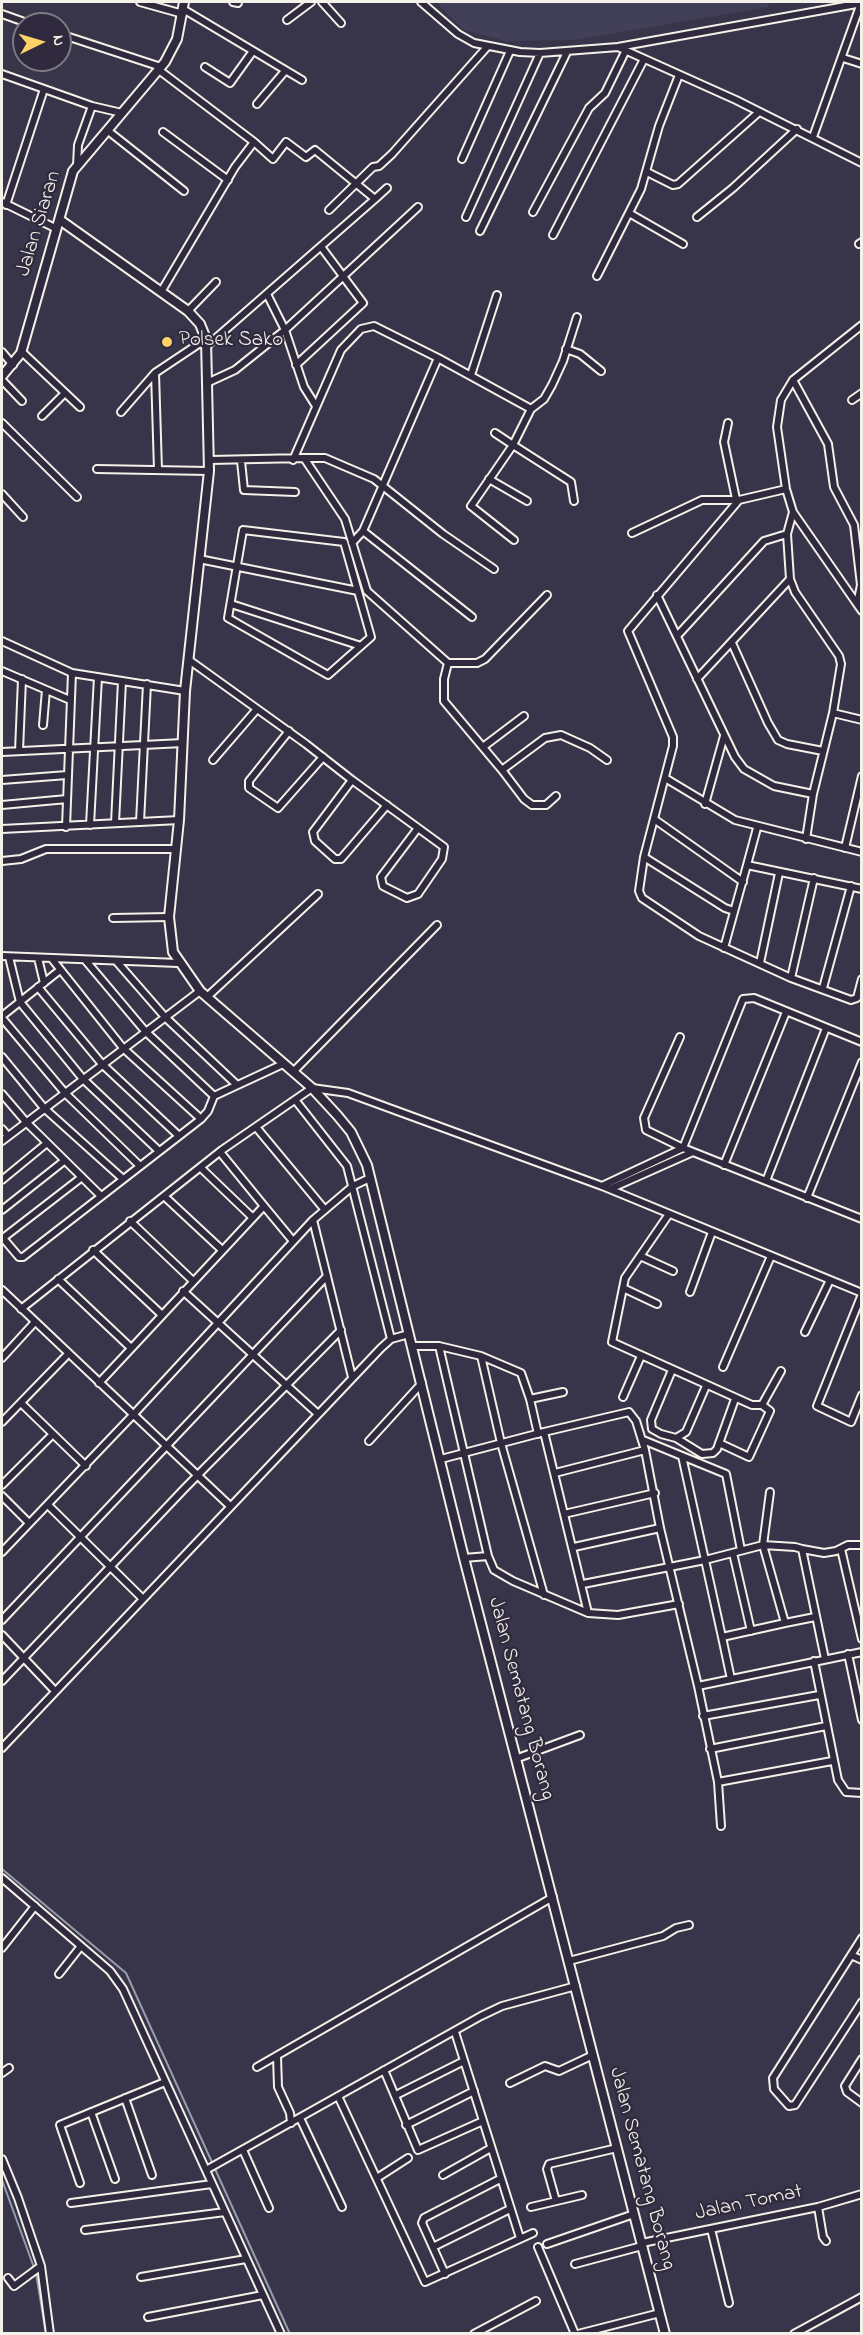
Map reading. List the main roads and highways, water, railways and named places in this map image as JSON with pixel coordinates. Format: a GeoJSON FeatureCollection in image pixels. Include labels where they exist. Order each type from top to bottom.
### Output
{"type":"FeatureCollection","features":[{"type":"Feature","properties":{"kind":"waterway"},"geometry":{"type":"LineString","coordinates":[[2,1869],[126,1973],[290,2334]]}},
{"type":"Feature","properties":{"kind":"waterway"},"geometry":{"type":"LineString","coordinates":[[2,2180],[36,2273],[46,2334]]}},
{"type":"Feature","properties":{"kind":"place","name":"Polsek Sako"},"geometry":{"type":"Point","coordinates":[167,342]}}]}
